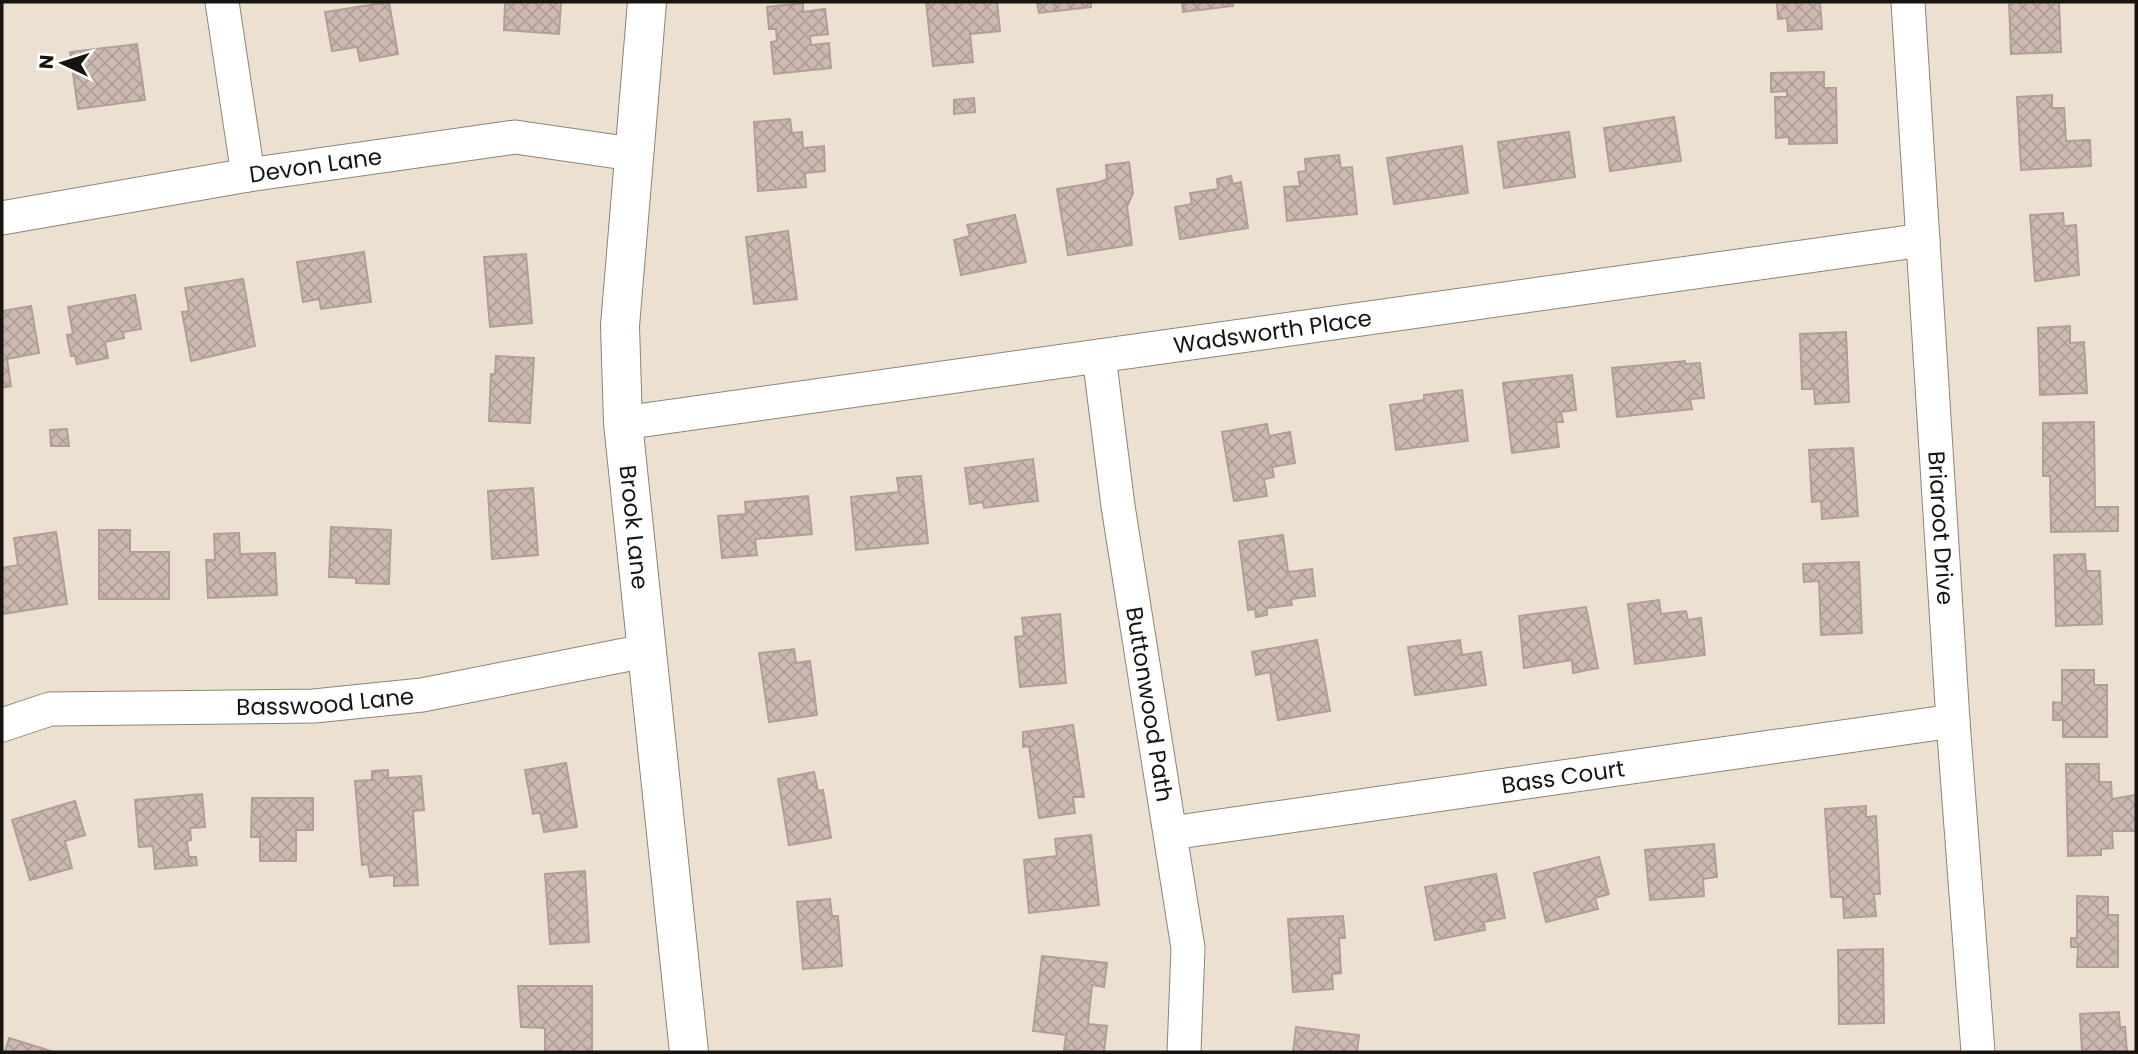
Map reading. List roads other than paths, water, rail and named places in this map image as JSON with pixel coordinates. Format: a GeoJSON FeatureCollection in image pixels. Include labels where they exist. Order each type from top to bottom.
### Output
{"type":"FeatureCollection","features":[{"type":"Feature","properties":{"kind":"street"},"geometry":{"type":"LineString","coordinates":[[222,2],[248,175]]}},
{"type":"Feature","properties":{"kind":"street","name":"Brook Lane"},"geometry":{"type":"LineString","coordinates":[[647,2],[632,154],[620,326],[623,423],[689,1052]]}},
{"type":"Feature","properties":{"kind":"street","name":"Briaroot Drive"},"geometry":{"type":"LineString","coordinates":[[1908,2],[1953,721],[1978,1052]]}},
{"type":"Feature","properties":{"kind":"street","name":"Devon Lane"},"geometry":{"type":"LineString","coordinates":[[2,218],[248,175],[514,136],[632,154]]}},
{"type":"Feature","properties":{"kind":"street","name":"Wadsworth Place"},"geometry":{"type":"LineString","coordinates":[[623,423],[1923,240]]}},
{"type":"Feature","properties":{"kind":"street","name":"Buttonwood Path"},"geometry":{"type":"LineString","coordinates":[[1099,356],[1118,506],[1188,948],[1184,1052]]}},
{"type":"Feature","properties":{"kind":"street","name":"Basswood Lane"},"geometry":{"type":"LineString","coordinates":[[2,725],[50,709],[314,706],[409,696],[645,651]]}},
{"type":"Feature","properties":{"kind":"street","name":"Bass Court"},"geometry":{"type":"LineString","coordinates":[[1171,833],[1953,721]]}}]}
